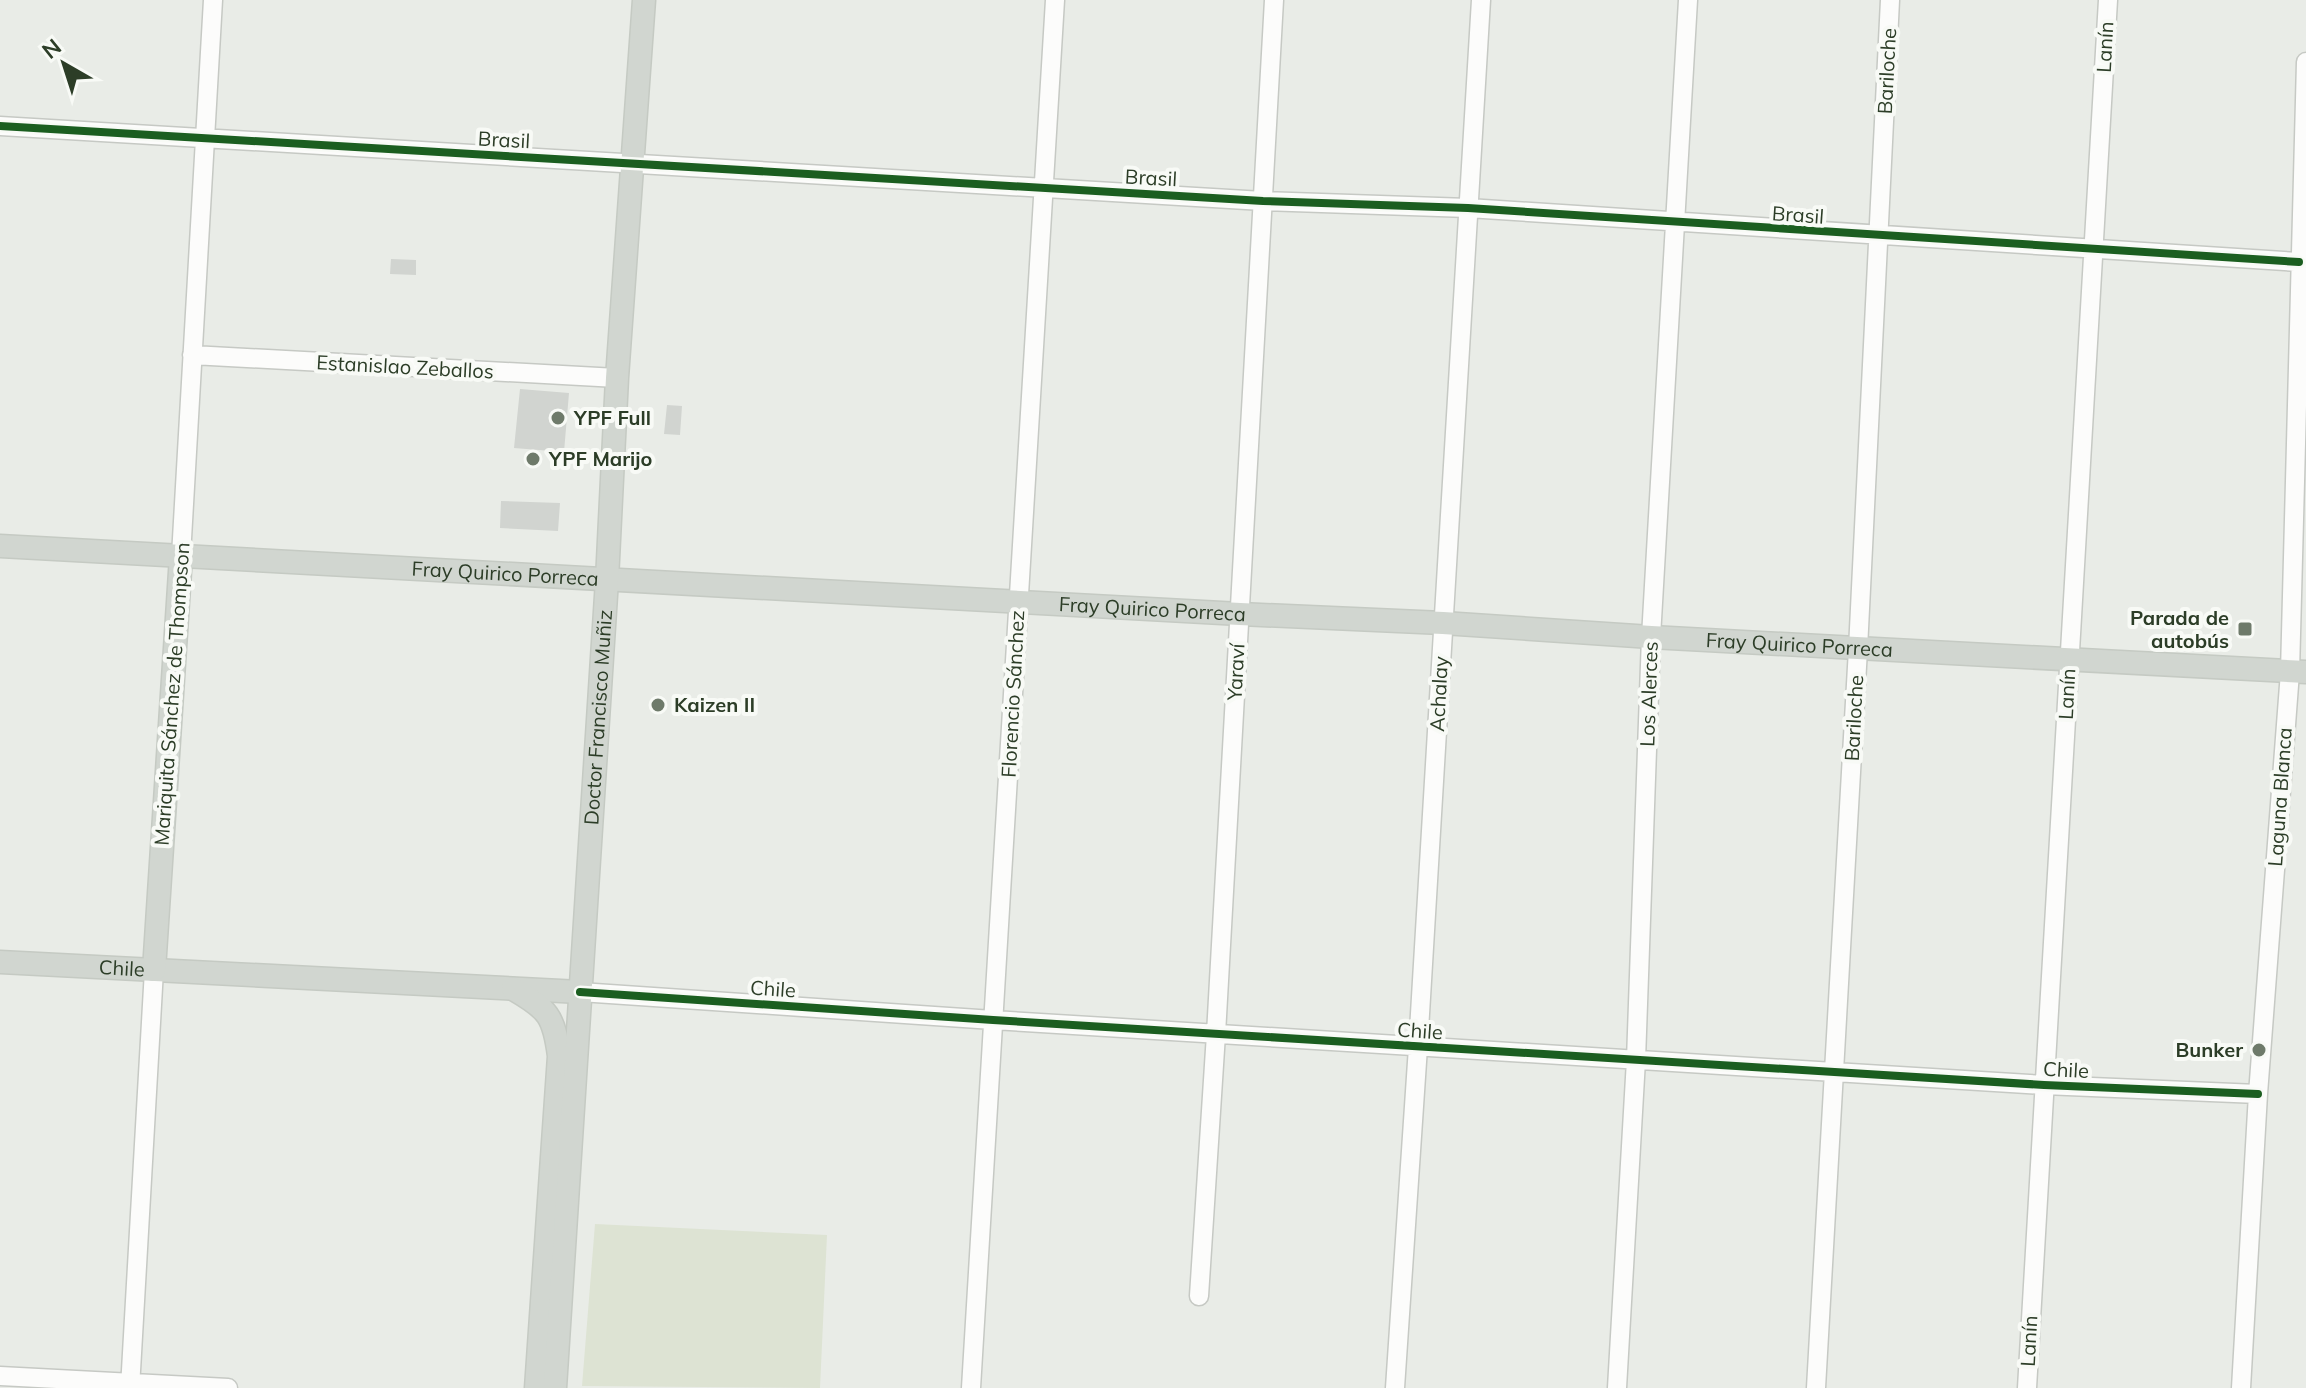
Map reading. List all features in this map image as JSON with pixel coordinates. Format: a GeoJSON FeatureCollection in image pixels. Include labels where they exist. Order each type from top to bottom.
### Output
{"type":"FeatureCollection","features":[{"type":"Feature","properties":{"kind":"main road","name":"Doctor Francisco Muñiz"},"geometry":{"type":"LineString","coordinates":[[555,1388],[617,378],[644,0]]}},
{"type":"Feature","properties":{"kind":"main road","name":"Fray Quirico Porreca"},"geometry":{"type":"LineString","coordinates":[[0,546],[2298,672]]}},
{"type":"Feature","properties":{"kind":"main road","name":"Mariquita Sánchez de Thompson"},"geometry":{"type":"LineString","coordinates":[[154,970],[181,556]]}},
{"type":"Feature","properties":{"kind":"main road","name":"Chile"},"geometry":{"type":"LineString","coordinates":[[0,962],[580,992]]}},
{"type":"Feature","properties":{"kind":"main road"},"geometry":{"type":"LineString","coordinates":[[508,986],[537,1003],[555,1025],[559,1056],[536,1388]]}},
{"type":"Feature","properties":{"kind":"street","name":"Mariquita Sánchez de Thompson"},"geometry":{"type":"LineString","coordinates":[[181,556],[213,0]]}},
{"type":"Feature","properties":{"kind":"street","name":"Florencio Sánchez"},"geometry":{"type":"LineString","coordinates":[[971,1388],[1055,0]]}},
{"type":"Feature","properties":{"kind":"street","name":"Yaraví"},"geometry":{"type":"LineString","coordinates":[[1199,1296],[1274,0]]}},
{"type":"Feature","properties":{"kind":"street","name":"Achalay"},"geometry":{"type":"LineString","coordinates":[[1395,1388],[1481,0]]}},
{"type":"Feature","properties":{"kind":"street","name":"Los Alerces"},"geometry":{"type":"LineString","coordinates":[[1617,1388],[1636,1060],[1651,637],[1688,0]]}},
{"type":"Feature","properties":{"kind":"street","name":"Bariloche"},"geometry":{"type":"LineString","coordinates":[[1816,1388],[1858,649],[1890,0]]}},
{"type":"Feature","properties":{"kind":"street","name":"Lanín"},"geometry":{"type":"LineString","coordinates":[[2027,1388],[2108,0]]}},
{"type":"Feature","properties":{"kind":"street","name":"Laguna Blanca"},"geometry":{"type":"LineString","coordinates":[[2241,1388],[2258,1094],[2298,672],[2299,262],[2306,62]]}},
{"type":"Feature","properties":{"kind":"street","name":"Brasil"},"geometry":{"type":"LineString","coordinates":[[0,126],[1263,201],[1468,208],[2299,262]]}},
{"type":"Feature","properties":{"kind":"street","name":"Estanislao Zeballos"},"geometry":{"type":"LineString","coordinates":[[192,355],[617,378]]}},
{"type":"Feature","properties":{"kind":"street","name":"Mariquita Sánchez de Thompson"},"geometry":{"type":"LineString","coordinates":[[130,1385],[154,970]]}},
{"type":"Feature","properties":{"kind":"street","name":"Chile"},"geometry":{"type":"LineString","coordinates":[[580,992],[1418,1047],[2044,1085],[2258,1094]]}},
{"type":"Feature","properties":{"kind":"street"},"geometry":{"type":"LineString","coordinates":[[0,1376],[228,1388]]}},
{"type":"Feature","properties":{"kind":"green space"},"geometry":{"type":"Polygon","coordinates":[[[595,1224],[827,1235],[820,1388],[582,1386],[595,1224]]]}},
{"type":"Feature","properties":{"kind":"building"},"geometry":{"type":"Polygon","coordinates":[[[391,259],[416,260],[416,275],[390,274],[391,259]]]}},
{"type":"Feature","properties":{"kind":"building"},"geometry":{"type":"Polygon","coordinates":[[[520,389],[569,393],[564,452],[514,448],[520,389]]]}},
{"type":"Feature","properties":{"kind":"building"},"geometry":{"type":"Polygon","coordinates":[[[667,405],[682,406],[680,435],[664,434],[667,405]]]}},
{"type":"Feature","properties":{"kind":"building"},"geometry":{"type":"Polygon","coordinates":[[[501,501],[560,503],[558,531],[500,528],[501,501]]]}},
{"type":"Feature","properties":{"kind":"cycle path"},"geometry":{"type":"LineString","coordinates":[[0,126],[1263,201],[1468,208],[2299,262]]}},
{"type":"Feature","properties":{"kind":"cycle path"},"geometry":{"type":"LineString","coordinates":[[580,992],[2044,1085],[2258,1094]]}},
{"type":"Feature","properties":{"kind":"place","name":"YPF Full"},"geometry":{"type":"Point","coordinates":[558,418]}},
{"type":"Feature","properties":{"kind":"place","name":"YPF Marijo"},"geometry":{"type":"Point","coordinates":[533,459]}},
{"type":"Feature","properties":{"kind":"place","name":"Parada de autobús"},"geometry":{"type":"Point","coordinates":[2245,629]}},
{"type":"Feature","properties":{"kind":"place","name":"Kaizen II"},"geometry":{"type":"Point","coordinates":[658,705]}},
{"type":"Feature","properties":{"kind":"place","name":"Bunker"},"geometry":{"type":"Point","coordinates":[2259,1050]}}]}
